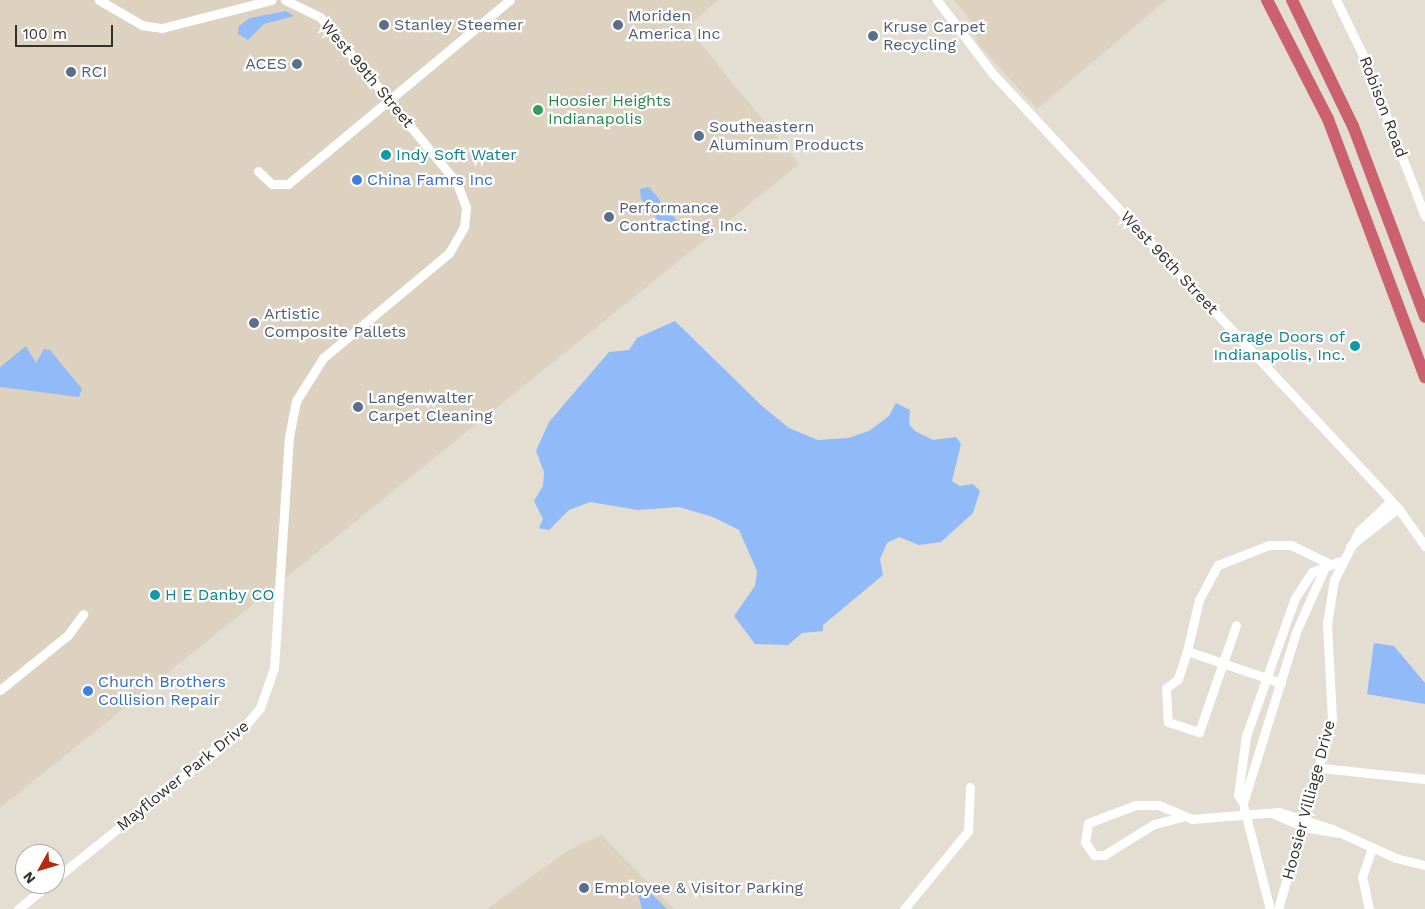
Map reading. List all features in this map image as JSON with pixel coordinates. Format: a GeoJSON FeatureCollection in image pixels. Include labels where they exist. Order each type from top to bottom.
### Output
{"type":"FeatureCollection","features":[{"type":"Feature","properties":{"kind":"highway"},"geometry":{"type":"LineString","coordinates":[[1268,0],[1328,119],[1425,378]]}},
{"type":"Feature","properties":{"kind":"highway"},"geometry":{"type":"LineString","coordinates":[[1292,0],[1353,126],[1425,317]]}},
{"type":"Feature","properties":{"kind":"street"},"geometry":{"type":"LineString","coordinates":[[99,0],[142,24],[162,28],[271,0]]}},
{"type":"Feature","properties":{"kind":"street","name":"West 99th Street"},"geometry":{"type":"LineString","coordinates":[[286,0],[320,17],[457,183],[464,197],[465,222],[449,252],[345,338]]}},
{"type":"Feature","properties":{"kind":"street"},"geometry":{"type":"LineString","coordinates":[[258,171],[276,186],[288,184],[510,0]]}},
{"type":"Feature","properties":{"kind":"street","name":"West 96th Street"},"geometry":{"type":"LineString","coordinates":[[938,0],[992,74],[1398,508],[1425,546]]}},
{"type":"Feature","properties":{"kind":"street","name":"Robison Road"},"geometry":{"type":"LineString","coordinates":[[1336,0],[1366,62],[1425,216]]}},
{"type":"Feature","properties":{"kind":"street","name":"Mayflower Park Drive"},"geometry":{"type":"LineString","coordinates":[[65,871],[244,727],[266,698],[274,668],[289,436],[296,401],[309,376],[345,338]]}},
{"type":"Feature","properties":{"kind":"street","name":"Hoosier Villiage Drive"},"geometry":{"type":"LineString","coordinates":[[1278,909],[1321,768],[1334,702],[1328,615],[1340,561],[1350,546],[1391,501]]}},
{"type":"Feature","properties":{"kind":"street","name":"Hoosier Villiage Drive"},"geometry":{"type":"LineString","coordinates":[[1350,546],[1398,508]]}},
{"type":"Feature","properties":{"kind":"street"},"geometry":{"type":"LineString","coordinates":[[1236,625],[1199,732],[1168,722],[1166,688],[1178,679],[1199,600],[1218,565],[1269,545],[1291,545],[1327,567]]}},
{"type":"Feature","properties":{"kind":"street"},"geometry":{"type":"LineString","coordinates":[[1243,803],[1238,795],[1240,762],[1266,678],[1295,598],[1312,572],[1340,561]]}},
{"type":"Feature","properties":{"kind":"street"},"geometry":{"type":"LineString","coordinates":[[1270,909],[1243,803],[1308,600],[1327,567]]}},
{"type":"Feature","properties":{"kind":"street"},"geometry":{"type":"LineString","coordinates":[[0,690],[68,635],[84,614]]}},
{"type":"Feature","properties":{"kind":"street"},"geometry":{"type":"LineString","coordinates":[[1186,651],[1281,683]]}},
{"type":"Feature","properties":{"kind":"street"},"geometry":{"type":"LineString","coordinates":[[1321,768],[1425,779]]}},
{"type":"Feature","properties":{"kind":"street"},"geometry":{"type":"LineString","coordinates":[[904,909],[968,831],[970,787]]}},
{"type":"Feature","properties":{"kind":"street"},"geometry":{"type":"LineString","coordinates":[[1182,817],[1158,805],[1128,806],[1088,823],[1085,842],[1094,854],[1104,855],[1154,824],[1182,817],[1244,813],[1274,814],[1425,865]]}},
{"type":"Feature","properties":{"kind":"street"},"geometry":{"type":"LineString","coordinates":[[1369,909],[1362,877],[1372,848]]}},
{"type":"Feature","properties":{"kind":"street"},"geometry":{"type":"LineString","coordinates":[[18,909],[37,894]]}},
{"type":"Feature","properties":{"kind":"shaded area"},"geometry":{"type":"Polygon","coordinates":[[[0,0],[718,0],[687,27],[799,164],[0,808],[0,0]]]}},
{"type":"Feature","properties":{"kind":"shaded area"},"geometry":{"type":"Polygon","coordinates":[[[954,0],[1166,0],[1037,109],[978,44],[971,21],[954,0]]]}},
{"type":"Feature","properties":{"kind":"shaded area"},"geometry":{"type":"Polygon","coordinates":[[[601,835],[674,909],[487,909],[567,851],[601,835]]]}},
{"type":"Feature","properties":{"kind":"water"},"geometry":{"type":"Polygon","coordinates":[[[286,11],[294,16],[264,24],[248,40],[238,34],[239,26],[250,18],[286,11]]]}},
{"type":"Feature","properties":{"kind":"water"},"geometry":{"type":"Polygon","coordinates":[[[649,187],[678,222],[677,230],[666,230],[641,199],[640,189],[649,187]]]}},
{"type":"Feature","properties":{"kind":"water"},"geometry":{"type":"Polygon","coordinates":[[[675,321],[762,406],[789,428],[818,440],[848,438],[869,431],[889,416],[896,403],[910,410],[909,424],[915,431],[933,440],[956,437],[961,444],[952,481],[960,486],[973,484],[980,491],[973,513],[941,542],[919,545],[899,537],[887,543],[880,559],[883,575],[823,625],[823,631],[802,633],[788,645],[755,644],[734,616],[755,586],[757,571],[739,530],[713,517],[679,507],[638,510],[590,502],[569,510],[549,530],[539,528],[543,519],[534,501],[543,486],[544,472],[536,451],[549,422],[609,352],[629,350],[637,338],[675,321]]]}},
{"type":"Feature","properties":{"kind":"water"},"geometry":{"type":"Polygon","coordinates":[[[26,346],[36,363],[44,349],[50,350],[82,389],[79,397],[0,387],[0,367],[26,346]]]}},
{"type":"Feature","properties":{"kind":"water"},"geometry":{"type":"Polygon","coordinates":[[[1374,643],[1394,646],[1425,683],[1425,704],[1367,694],[1374,643]]]}},
{"type":"Feature","properties":{"kind":"water"},"geometry":{"type":"Polygon","coordinates":[[[643,885],[667,909],[642,909],[636,886],[643,885]]]}},
{"type":"Feature","properties":{"kind":"place","name":"Stanley Steemer"},"geometry":{"type":"Point","coordinates":[384,25]}},
{"type":"Feature","properties":{"kind":"place","name":"Moriden America Inc"},"geometry":{"type":"Point","coordinates":[618,25]}},
{"type":"Feature","properties":{"kind":"place","name":"Kruse Carpet Recycling"},"geometry":{"type":"Point","coordinates":[873,36]}},
{"type":"Feature","properties":{"kind":"place","name":"ACES"},"geometry":{"type":"Point","coordinates":[297,64]}},
{"type":"Feature","properties":{"kind":"place","name":"RCI"},"geometry":{"type":"Point","coordinates":[71,72]}},
{"type":"Feature","properties":{"kind":"place","name":"Hoosier Heights Indianapolis"},"geometry":{"type":"Point","coordinates":[538,110]}},
{"type":"Feature","properties":{"kind":"place","name":"Southeastern Aluminum Products"},"geometry":{"type":"Point","coordinates":[699,136]}},
{"type":"Feature","properties":{"kind":"place","name":"Indy Soft Water"},"geometry":{"type":"Point","coordinates":[386,155]}},
{"type":"Feature","properties":{"kind":"place","name":"China Famrs Inc"},"geometry":{"type":"Point","coordinates":[357,180]}},
{"type":"Feature","properties":{"kind":"place","name":"Performance Contracting, Inc."},"geometry":{"type":"Point","coordinates":[609,217]}},
{"type":"Feature","properties":{"kind":"place","name":"Artistic Composite Pallets"},"geometry":{"type":"Point","coordinates":[254,323]}},
{"type":"Feature","properties":{"kind":"place","name":"Garage Doors of Indianapolis, Inc."},"geometry":{"type":"Point","coordinates":[1355,346]}},
{"type":"Feature","properties":{"kind":"place","name":"Langenwalter Carpet Cleaning"},"geometry":{"type":"Point","coordinates":[358,407]}},
{"type":"Feature","properties":{"kind":"place","name":"H E Danby CO"},"geometry":{"type":"Point","coordinates":[155,595]}},
{"type":"Feature","properties":{"kind":"place","name":"Church Brothers Collision Repair"},"geometry":{"type":"Point","coordinates":[88,691]}},
{"type":"Feature","properties":{"kind":"place","name":"Employee & Visitor Parking"},"geometry":{"type":"Point","coordinates":[584,888]}}]}
